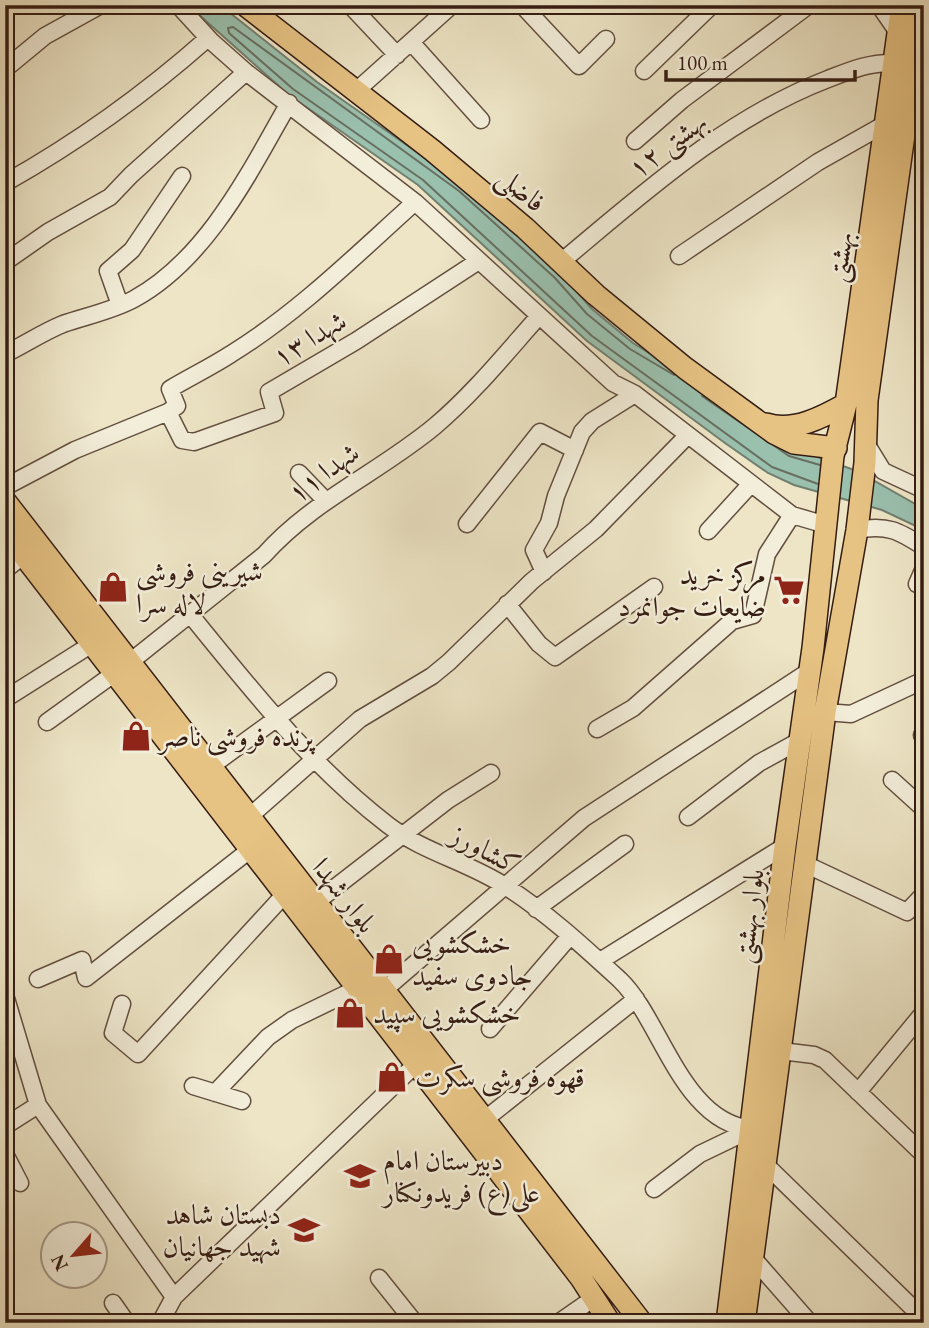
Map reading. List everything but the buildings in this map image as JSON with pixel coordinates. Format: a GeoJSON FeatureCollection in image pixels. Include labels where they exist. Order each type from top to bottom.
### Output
{"type":"FeatureCollection","features":[{"type":"Feature","properties":{"kind":"main road","name":"فاضلی"},"geometry":{"type":"LineString","coordinates":[[245,5],[494,202],[596,295],[675,360],[758,421],[794,443],[834,452]]}},
{"type":"Feature","properties":{"kind":"main road","name":"بهشتی"},"geometry":{"type":"LineString","coordinates":[[827,521],[834,452],[846,404],[902,5]]}},
{"type":"Feature","properties":{"kind":"main road"},"geometry":{"type":"LineString","coordinates":[[858,526],[866,453],[867,400],[902,134],[920,56],[922,5]]}},
{"type":"Feature","properties":{"kind":"main road","name":"فاضلی"},"geometry":{"type":"LineString","coordinates":[[758,421],[777,428],[795,426],[846,404]]}},
{"type":"Feature","properties":{"kind":"main road","name":"بلوار شهدا"},"geometry":{"type":"LineString","coordinates":[[5,501],[251,849],[594,1298],[610,1323]]}},
{"type":"Feature","properties":{"kind":"main road","name":"بلوار بهشتی"},"geometry":{"type":"LineString","coordinates":[[727,1323],[761,1131],[781,1051],[825,712],[824,649],[816,621],[827,521]]}},
{"type":"Feature","properties":{"kind":"main road","name":"بلوار بهشتی"},"geometry":{"type":"LineString","coordinates":[[744,1323],[767,1166],[761,1131],[785,846],[808,672],[839,626],[858,526]]}},
{"type":"Feature","properties":{"kind":"main road","name":"بلوار شهدا"},"geometry":{"type":"LineString","coordinates":[[5,531],[92,644],[122,667],[210,767],[641,1323]]}},
{"type":"Feature","properties":{"kind":"main road"},"geometry":{"type":"LineString","coordinates":[[816,621],[839,626]]}},
{"type":"Feature","properties":{"kind":"street"},"geometry":{"type":"LineString","coordinates":[[5,69],[45,36],[101,5]]}},
{"type":"Feature","properties":{"kind":"street"},"geometry":{"type":"LineString","coordinates":[[178,5],[208,38],[246,72],[415,202],[477,262],[613,383],[635,394],[792,515],[827,521]]}},
{"type":"Feature","properties":{"kind":"street"},"geometry":{"type":"LineString","coordinates":[[351,5],[397,55]]}},
{"type":"Feature","properties":{"kind":"street"},"geometry":{"type":"LineString","coordinates":[[356,92],[452,5]]}},
{"type":"Feature","properties":{"kind":"street"},"geometry":{"type":"LineString","coordinates":[[522,5],[579,66],[606,39]]}},
{"type":"Feature","properties":{"kind":"street"},"geometry":{"type":"LineString","coordinates":[[644,71],[712,5]]}},
{"type":"Feature","properties":{"kind":"street"},"geometry":{"type":"LineString","coordinates":[[635,141],[682,100],[809,5]]}},
{"type":"Feature","properties":{"kind":"street"},"geometry":{"type":"LineString","coordinates":[[878,5],[899,34]]}},
{"type":"Feature","properties":{"kind":"street"},"geometry":{"type":"LineString","coordinates":[[5,183],[47,159],[156,84],[208,38]]}},
{"type":"Feature","properties":{"kind":"street"},"geometry":{"type":"LineString","coordinates":[[411,42],[481,120]]}},
{"type":"Feature","properties":{"kind":"street","name":"بهشتی ۱۲"},"geometry":{"type":"LineString","coordinates":[[561,262],[720,135],[797,91],[871,62],[895,63]]}},
{"type":"Feature","properties":{"kind":"street"},"geometry":{"type":"LineString","coordinates":[[5,262],[48,232],[110,198],[131,174],[246,72]]}},
{"type":"Feature","properties":{"kind":"street"},"geometry":{"type":"LineString","coordinates":[[5,354],[60,325],[120,305],[161,280],[196,247],[238,192],[289,103]]}},
{"type":"Feature","properties":{"kind":"street"},"geometry":{"type":"LineString","coordinates":[[679,256],[818,162],[887,123]]}},
{"type":"Feature","properties":{"kind":"street"},"geometry":{"type":"LineString","coordinates":[[120,305],[108,271],[131,250],[182,176]]}},
{"type":"Feature","properties":{"kind":"street"},"geometry":{"type":"LineString","coordinates":[[5,487],[75,450],[177,407],[170,389],[233,353],[290,310],[334,276],[415,202]]}},
{"type":"Feature","properties":{"kind":"street","name":"شهدا ۱۳"},"geometry":{"type":"LineString","coordinates":[[168,412],[182,440],[194,442],[275,413],[270,392],[346,348],[477,262]]}},
{"type":"Feature","properties":{"kind":"street","name":"شهدا ۱۱"},"geometry":{"type":"LineString","coordinates":[[47,722],[122,667],[264,555],[283,534],[326,501],[435,426],[539,317]]}},
{"type":"Feature","properties":{"kind":"street"},"geometry":{"type":"LineString","coordinates":[[544,572],[534,550],[549,523],[582,432],[592,421],[635,394]]}},
{"type":"Feature","properties":{"kind":"street"},"geometry":{"type":"LineString","coordinates":[[467,524],[540,432],[575,450]]}},
{"type":"Feature","properties":{"kind":"street"},"geometry":{"type":"LineString","coordinates":[[249,817],[317,760],[360,719],[432,676],[507,604],[596,529],[688,435]]}},
{"type":"Feature","properties":{"kind":"street"},"geometry":{"type":"LineString","coordinates":[[866,453],[883,471],[924,490]]}},
{"type":"Feature","properties":{"kind":"street"},"geometry":{"type":"LineString","coordinates":[[299,473],[326,501]]}},
{"type":"Feature","properties":{"kind":"street"},"geometry":{"type":"LineString","coordinates":[[708,531],[750,485]]}},
{"type":"Feature","properties":{"kind":"street"},"geometry":{"type":"LineString","coordinates":[[597,729],[633,708],[732,621],[753,615],[767,554],[792,515]]}},
{"type":"Feature","properties":{"kind":"street"},"geometry":{"type":"LineString","coordinates":[[858,526],[880,526],[905,535],[924,547]]}},
{"type":"Feature","properties":{"kind":"street"},"geometry":{"type":"LineString","coordinates":[[5,570],[24,555]]}},
{"type":"Feature","properties":{"kind":"street"},"geometry":{"type":"LineString","coordinates":[[917,584],[924,568]]}},
{"type":"Feature","properties":{"kind":"street"},"geometry":{"type":"LineString","coordinates":[[507,604],[539,644],[555,657],[653,587]]}},
{"type":"Feature","properties":{"kind":"street","name":"کشاورز"},"geometry":{"type":"LineString","coordinates":[[189,613],[277,719],[317,760],[402,834],[506,886],[600,961],[636,999],[665,1053],[710,1109],[736,1128],[761,1131]]}},
{"type":"Feature","properties":{"kind":"street"},"geometry":{"type":"LineString","coordinates":[[5,699],[92,644]]}},
{"type":"Feature","properties":{"kind":"street"},"geometry":{"type":"LineString","coordinates":[[383,991],[590,814],[808,672]]}},
{"type":"Feature","properties":{"kind":"street"},"geometry":{"type":"LineString","coordinates":[[825,712],[851,714],[924,680]]}},
{"type":"Feature","properties":{"kind":"street"},"geometry":{"type":"LineString","coordinates":[[210,767],[328,681]]}},
{"type":"Feature","properties":{"kind":"street"},"geometry":{"type":"LineString","coordinates":[[688,817],[759,763],[799,741]]}},
{"type":"Feature","properties":{"kind":"street"},"geometry":{"type":"LineString","coordinates":[[315,903],[402,834],[491,773]]}},
{"type":"Feature","properties":{"kind":"street"},"geometry":{"type":"LineString","coordinates":[[892,780],[924,809]]}},
{"type":"Feature","properties":{"kind":"street"},"geometry":{"type":"LineString","coordinates":[[536,909],[625,844]]}},
{"type":"Feature","properties":{"kind":"street"},"geometry":{"type":"LineString","coordinates":[[600,961],[785,846]]}},
{"type":"Feature","properties":{"kind":"street"},"geometry":{"type":"LineString","coordinates":[[38,979],[82,960],[86,978],[251,849]]}},
{"type":"Feature","properties":{"kind":"street"},"geometry":{"type":"LineString","coordinates":[[805,864],[907,912],[921,903]]}},
{"type":"Feature","properties":{"kind":"street"},"geometry":{"type":"LineString","coordinates":[[122,1004],[113,1033],[138,1054],[285,894]]}},
{"type":"Feature","properties":{"kind":"street"},"geometry":{"type":"LineString","coordinates":[[490,1028],[570,936]]}},
{"type":"Feature","properties":{"kind":"street"},"geometry":{"type":"LineString","coordinates":[[215,1093],[268,1037],[292,1020],[358,988]]}},
{"type":"Feature","properties":{"kind":"street"},"geometry":{"type":"LineString","coordinates":[[5,995],[38,1105],[174,1297]]}},
{"type":"Feature","properties":{"kind":"street"},"geometry":{"type":"LineString","coordinates":[[483,1121],[636,999]]}},
{"type":"Feature","properties":{"kind":"street"},"geometry":{"type":"LineString","coordinates":[[858,1092],[924,1012]]}},
{"type":"Feature","properties":{"kind":"street"},"geometry":{"type":"LineString","coordinates":[[781,1051],[814,1055],[825,1060],[924,1155]]}},
{"type":"Feature","properties":{"kind":"street"},"geometry":{"type":"LineString","coordinates":[[160,1323],[174,1297],[416,1064]]}},
{"type":"Feature","properties":{"kind":"street"},"geometry":{"type":"LineString","coordinates":[[193,1086],[242,1101]]}},
{"type":"Feature","properties":{"kind":"street"},"geometry":{"type":"LineString","coordinates":[[5,1126],[38,1105]]}},
{"type":"Feature","properties":{"kind":"street"},"geometry":{"type":"LineString","coordinates":[[654,1189],[700,1154],[761,1131]]}},
{"type":"Feature","properties":{"kind":"street"},"geometry":{"type":"LineString","coordinates":[[5,1154],[20,1182]]}},
{"type":"Feature","properties":{"kind":"street"},"geometry":{"type":"LineString","coordinates":[[767,1166],[924,1319]]}},
{"type":"Feature","properties":{"kind":"street"},"geometry":{"type":"LineString","coordinates":[[753,1258],[810,1323]]}},
{"type":"Feature","properties":{"kind":"street"},"geometry":{"type":"LineString","coordinates":[[379,1278],[415,1323]]}},
{"type":"Feature","properties":{"kind":"street"},"geometry":{"type":"LineString","coordinates":[[558,1323],[594,1298]]}},
{"type":"Feature","properties":{"kind":"street"},"geometry":{"type":"LineString","coordinates":[[113,1304],[127,1323]]}},
{"type":"Feature","properties":{"kind":"water"},"geometry":{"type":"Polygon","coordinates":[[[188,5],[220,5],[317,82],[428,160],[480,201],[560,273],[592,309],[633,343],[815,456],[857,471],[924,509],[924,530],[882,510],[794,485],[768,473],[725,443],[587,341],[418,185],[289,95],[188,5]]]}},
{"type":"Feature","properties":{"kind":"place","name":"شیرینی فروشی لاله سرا"},"geometry":{"type":"Point","coordinates":[113,587]}},
{"type":"Feature","properties":{"kind":"place","name":"مرکز خرید ضایعات جوانمرد"},"geometry":{"type":"Point","coordinates":[789,590]}},
{"type":"Feature","properties":{"kind":"place","name":"پرنده فروشی ناصر"},"geometry":{"type":"Point","coordinates":[136,736]}},
{"type":"Feature","properties":{"kind":"place","name":"خشکشویی جادوی سفید"},"geometry":{"type":"Point","coordinates":[389,959]}},
{"type":"Feature","properties":{"kind":"place","name":"خشکشویی سپید"},"geometry":{"type":"Point","coordinates":[350,1013]}},
{"type":"Feature","properties":{"kind":"place","name":"قهوه فروشی سکرت"},"geometry":{"type":"Point","coordinates":[392,1077]}},
{"type":"Feature","properties":{"kind":"place","name":"دبیرستان امام علی(ع) فریدونکنار"},"geometry":{"type":"Point","coordinates":[360,1176]}},
{"type":"Feature","properties":{"kind":"place","name":"دبستان شاهد شهید جهانیان"},"geometry":{"type":"Point","coordinates":[304,1230]}}]}
